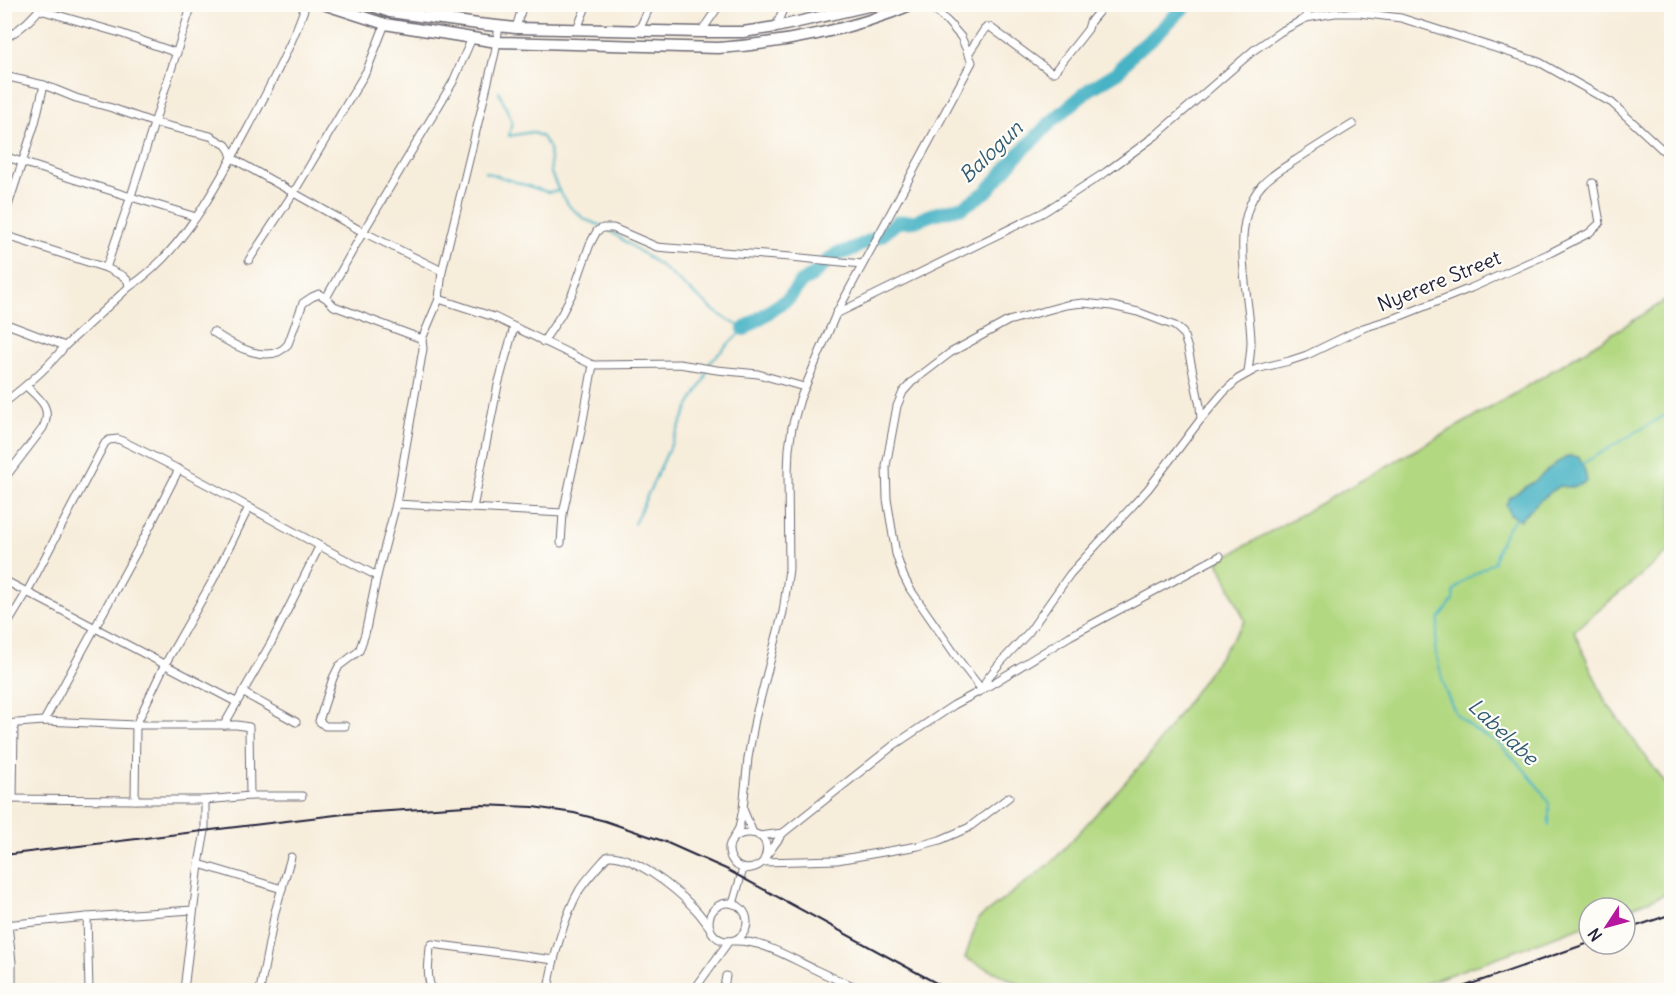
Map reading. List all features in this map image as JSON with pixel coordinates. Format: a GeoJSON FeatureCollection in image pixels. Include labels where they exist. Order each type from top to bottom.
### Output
{"type":"FeatureCollection","features":[{"type":"Feature","properties":{"kind":"main road"},"geometry":{"type":"LineString","coordinates":[[323,4],[386,24],[497,42],[718,48],[745,46],[852,25],[879,18],[913,4]]}},
{"type":"Feature","properties":{"kind":"main road"},"geometry":{"type":"LineString","coordinates":[[367,4],[390,12],[516,28],[701,32],[743,32],[776,27],[877,4]]}},
{"type":"Feature","properties":{"kind":"street"},"geometry":{"type":"LineString","coordinates":[[106,268],[192,4]]}},
{"type":"Feature","properties":{"kind":"street"},"geometry":{"type":"LineString","coordinates":[[4,403],[27,387],[65,346],[129,287],[143,278],[187,231],[232,158],[277,73],[306,4]]}},
{"type":"Feature","properties":{"kind":"street"},"geometry":{"type":"LineString","coordinates":[[446,20],[453,4]]}},
{"type":"Feature","properties":{"kind":"street"},"geometry":{"type":"LineString","coordinates":[[516,28],[523,4]]}},
{"type":"Feature","properties":{"kind":"street"},"geometry":{"type":"LineString","coordinates":[[577,29],[586,4]]}},
{"type":"Feature","properties":{"kind":"street"},"geometry":{"type":"LineString","coordinates":[[639,30],[651,4]]}},
{"type":"Feature","properties":{"kind":"street"},"geometry":{"type":"LineString","coordinates":[[701,32],[720,4]]}},
{"type":"Feature","properties":{"kind":"street"},"geometry":{"type":"LineString","coordinates":[[776,27],[785,4]]}},
{"type":"Feature","properties":{"kind":"street"},"geometry":{"type":"LineString","coordinates":[[928,4],[961,37],[972,62],[873,242],[836,314],[804,387],[792,427],[789,449],[789,569],[783,612],[755,719],[743,809],[730,853],[732,860],[744,869],[758,867],[783,833],[894,745],[954,705],[1070,636],[1220,556]]}},
{"type":"Feature","properties":{"kind":"street"},"geometry":{"type":"LineString","coordinates":[[968,54],[984,30],[990,27],[1054,72],[1105,4]]}},
{"type":"Feature","properties":{"kind":"street"},"geometry":{"type":"LineString","coordinates":[[1306,18],[1307,4]]}},
{"type":"Feature","properties":{"kind":"street"},"geometry":{"type":"LineString","coordinates":[[4,39],[14,33],[41,7],[177,53]]}},
{"type":"Feature","properties":{"kind":"street"},"geometry":{"type":"LineString","coordinates":[[836,314],[1044,212],[1106,172],[1155,136],[1254,50],[1306,18],[1335,13],[1359,13],[1401,18],[1539,62],[1612,104],[1669,151],[1671,161]]}},
{"type":"Feature","properties":{"kind":"street"},"geometry":{"type":"LineString","coordinates":[[249,260],[294,192],[367,70],[386,24]]}},
{"type":"Feature","properties":{"kind":"street"},"geometry":{"type":"LineString","coordinates":[[345,726],[325,726],[319,721],[339,666],[359,651],[365,634],[396,504],[423,349],[422,339],[439,299],[442,271],[499,26]]}},
{"type":"Feature","properties":{"kind":"street"},"geometry":{"type":"LineString","coordinates":[[326,298],[453,82],[472,38]]}},
{"type":"Feature","properties":{"kind":"street"},"geometry":{"type":"LineString","coordinates":[[4,76],[44,85],[76,98],[155,123],[210,136],[226,145],[232,158],[363,232],[442,271]]}},
{"type":"Feature","properties":{"kind":"street"},"geometry":{"type":"LineString","coordinates":[[4,218],[35,123],[44,85]]}},
{"type":"Feature","properties":{"kind":"street"},"geometry":{"type":"LineString","coordinates":[[982,690],[994,671],[1029,632],[1070,574],[1148,489],[1223,393],[1248,373],[1251,342],[1243,252],[1244,229],[1250,204],[1261,185],[1278,171],[1353,124]]}},
{"type":"Feature","properties":{"kind":"street"},"geometry":{"type":"LineString","coordinates":[[4,156],[196,217]]}},
{"type":"Feature","properties":{"kind":"street","name":"Nyerere Street"},"geometry":{"type":"LineString","coordinates":[[1248,373],[1307,355],[1363,328],[1398,317],[1471,288],[1589,233],[1600,223],[1593,183]]}},
{"type":"Feature","properties":{"kind":"street"},"geometry":{"type":"LineString","coordinates":[[543,342],[573,292],[597,231],[607,228],[657,247],[862,264]]}},
{"type":"Feature","properties":{"kind":"street"},"geometry":{"type":"LineString","coordinates":[[4,235],[106,268],[123,276],[128,281],[129,287]]}},
{"type":"Feature","properties":{"kind":"street"},"geometry":{"type":"LineString","coordinates":[[213,332],[255,353],[276,354],[288,344],[303,303],[319,294],[334,306],[422,339]]}},
{"type":"Feature","properties":{"kind":"street"},"geometry":{"type":"LineString","coordinates":[[439,299],[494,317],[593,365],[679,364],[758,374],[804,387]]}},
{"type":"Feature","properties":{"kind":"street"},"geometry":{"type":"LineString","coordinates":[[982,690],[910,589],[896,554],[887,498],[886,466],[897,406],[903,392],[912,382],[950,353],[1008,321],[1066,305],[1083,303],[1138,312],[1175,326],[1183,333],[1188,348],[1201,419]]}},
{"type":"Feature","properties":{"kind":"street"},"geometry":{"type":"LineString","coordinates":[[4,323],[65,346]]}},
{"type":"Feature","properties":{"kind":"street"},"geometry":{"type":"LineString","coordinates":[[473,508],[498,385],[514,327]]}},
{"type":"Feature","properties":{"kind":"street"},"geometry":{"type":"LineString","coordinates":[[561,543],[563,513],[593,365]]}},
{"type":"Feature","properties":{"kind":"street"},"geometry":{"type":"LineString","coordinates":[[4,479],[43,428],[47,419],[47,410],[27,387]]}},
{"type":"Feature","properties":{"kind":"street"},"geometry":{"type":"LineString","coordinates":[[4,630],[27,592],[105,443],[109,440],[118,439],[377,576]]}},
{"type":"Feature","properties":{"kind":"street"},"geometry":{"type":"LineString","coordinates":[[44,721],[179,470]]}},
{"type":"Feature","properties":{"kind":"street"},"geometry":{"type":"LineString","coordinates":[[396,504],[563,513]]}},
{"type":"Feature","properties":{"kind":"street"},"geometry":{"type":"LineString","coordinates":[[135,800],[136,725],[164,666],[213,580],[249,507]]}},
{"type":"Feature","properties":{"kind":"street"},"geometry":{"type":"LineString","coordinates":[[224,725],[270,643],[319,547]]}},
{"type":"Feature","properties":{"kind":"street"},"geometry":{"type":"LineString","coordinates":[[4,580],[236,702]]}},
{"type":"Feature","properties":{"kind":"street"},"geometry":{"type":"LineString","coordinates":[[242,692],[296,722]]}},
{"type":"Feature","properties":{"kind":"street"},"geometry":{"type":"LineString","coordinates":[[4,724],[44,721],[249,727],[250,796]]}},
{"type":"Feature","properties":{"kind":"street"},"geometry":{"type":"LineString","coordinates":[[14,724],[9,799],[205,800],[250,796],[302,796]]}},
{"type":"Feature","properties":{"kind":"street"},"geometry":{"type":"LineString","coordinates":[[765,859],[837,860],[918,846],[940,840],[968,828],[1009,797]]}},
{"type":"Feature","properties":{"kind":"street"},"geometry":{"type":"LineString","coordinates":[[184,990],[205,831],[205,800]]}},
{"type":"Feature","properties":{"kind":"street"},"geometry":{"type":"LineString","coordinates":[[743,809],[756,834],[764,841],[767,848],[765,859]]}},
{"type":"Feature","properties":{"kind":"street"},"geometry":{"type":"LineString","coordinates":[[733,839],[746,832],[783,833]]}},
{"type":"Feature","properties":{"kind":"street"},"geometry":{"type":"LineString","coordinates":[[548,990],[560,940],[579,891],[608,856],[623,857],[677,891],[719,939],[758,943],[860,990]]}},
{"type":"Feature","properties":{"kind":"street"},"geometry":{"type":"LineString","coordinates":[[260,990],[274,912],[291,857]]}},
{"type":"Feature","properties":{"kind":"street"},"geometry":{"type":"LineString","coordinates":[[199,864],[282,889]]}},
{"type":"Feature","properties":{"kind":"street"},"geometry":{"type":"LineString","coordinates":[[732,904],[744,869]]}},
{"type":"Feature","properties":{"kind":"street"},"geometry":{"type":"LineString","coordinates":[[694,908],[714,909],[723,904],[732,904],[744,913],[747,922],[742,935],[731,941],[694,990]]}},
{"type":"Feature","properties":{"kind":"street"},"geometry":{"type":"LineString","coordinates":[[710,928],[710,918],[714,909]]}},
{"type":"Feature","properties":{"kind":"street"},"geometry":{"type":"LineString","coordinates":[[12,990],[12,963],[6,924],[193,910]]}},
{"type":"Feature","properties":{"kind":"street"},"geometry":{"type":"LineString","coordinates":[[87,917],[88,990]]}},
{"type":"Feature","properties":{"kind":"street"},"geometry":{"type":"LineString","coordinates":[[746,927],[758,943]]}},
{"type":"Feature","properties":{"kind":"street"},"geometry":{"type":"LineString","coordinates":[[432,990],[428,975],[432,944],[554,960]]}},
{"type":"Feature","properties":{"kind":"street"},"geometry":{"type":"LineString","coordinates":[[725,990],[726,976]]}},
{"type":"Feature","properties":{"kind":"green space"},"geometry":{"type":"Polygon","coordinates":[[[1671,297],[1671,550],[1574,631],[1605,701],[1671,791],[1671,892],[1637,905],[1637,896],[1577,896],[1577,928],[1407,990],[1026,990],[1018,983],[965,958],[978,919],[1051,863],[1149,756],[1245,621],[1218,561],[1513,395],[1671,297]]]}},
{"type":"Feature","properties":{"kind":"water"},"geometry":{"type":"Polygon","coordinates":[[[1569,456],[1579,457],[1587,481],[1573,487],[1559,486],[1520,520],[1510,514],[1506,504],[1510,497],[1569,456]]]}},
{"type":"Feature","properties":{"kind":"waterway","name":"Balogun"},"geometry":{"type":"LineString","coordinates":[[744,329],[789,298],[801,282],[812,276],[838,253],[846,252],[882,235],[897,222],[915,221],[963,207],[986,192],[1051,122],[1090,89],[1118,72],[1135,51],[1149,41],[1187,4]]}},
{"type":"Feature","properties":{"kind":"waterway"},"geometry":{"type":"LineString","coordinates":[[499,92],[512,121],[509,136],[532,132],[542,137],[549,148],[551,173],[559,191],[570,207],[586,220],[602,226]]}},
{"type":"Feature","properties":{"kind":"waterway"},"geometry":{"type":"LineString","coordinates":[[485,172],[547,192],[559,191]]}},
{"type":"Feature","properties":{"kind":"waterway"},"geometry":{"type":"LineString","coordinates":[[610,231],[662,267],[717,313],[744,329],[710,362],[704,380],[688,408],[634,524]]}},
{"type":"Feature","properties":{"kind":"waterway","name":"Labelabe"},"geometry":{"type":"LineString","coordinates":[[1580,465],[1672,411]]}},
{"type":"Feature","properties":{"kind":"waterway","name":"Labelabe"},"geometry":{"type":"LineString","coordinates":[[1518,516],[1509,526],[1494,562],[1462,582],[1454,591],[1453,600],[1439,619],[1435,649],[1445,690],[1456,714],[1475,730],[1498,743],[1522,767],[1549,804],[1549,826]]}},
{"type":"Feature","properties":{"kind":"railway"},"geometry":{"type":"LineString","coordinates":[[4,855],[344,814],[481,805],[533,807],[574,813],[605,821],[663,841],[726,869],[949,990]]}},
{"type":"Feature","properties":{"kind":"railway"},"geometry":{"type":"LineString","coordinates":[[1637,926],[1672,914]]}},
{"type":"Feature","properties":{"kind":"railway"},"geometry":{"type":"LineString","coordinates":[[1454,990],[1577,947]]}}]}
